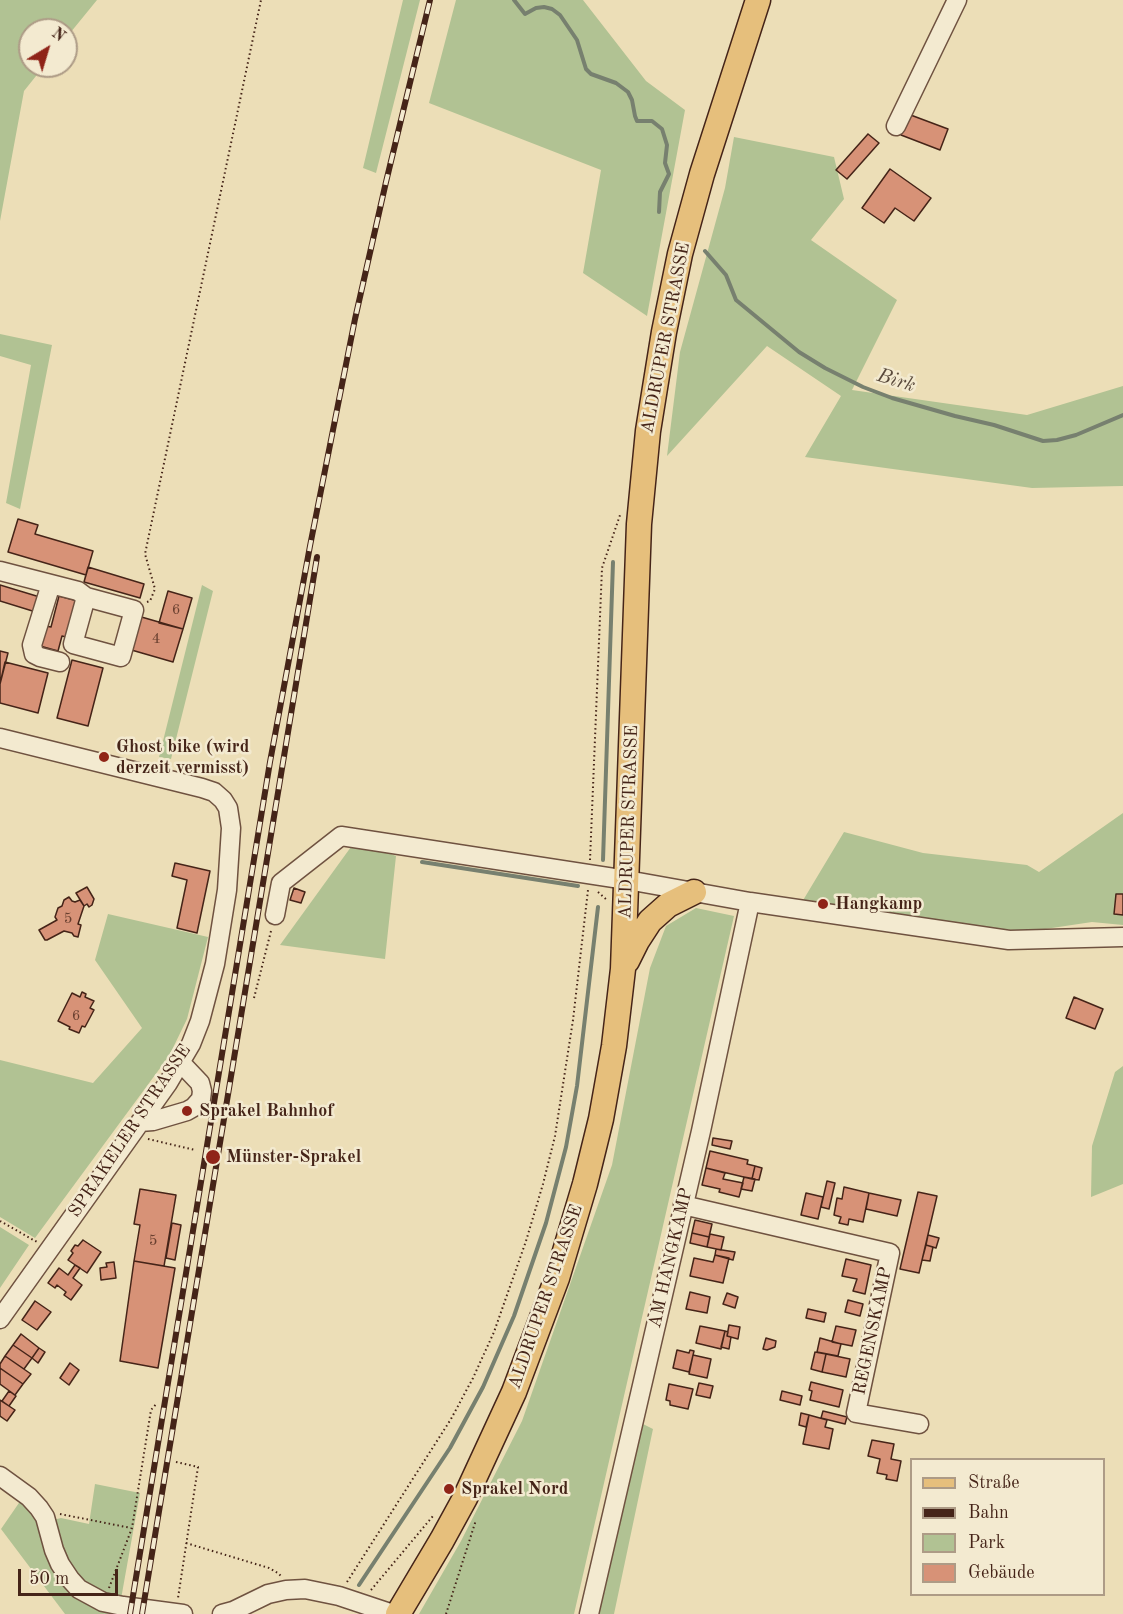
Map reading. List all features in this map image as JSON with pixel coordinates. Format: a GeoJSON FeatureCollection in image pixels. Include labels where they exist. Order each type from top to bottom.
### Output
{"type":"FeatureCollection","features":[{"type":"Feature","properties":{"kind":"main road","name":"ALDRUPER STRASSE"},"geometry":{"type":"LineString","coordinates":[[400,1609],[442,1540],[486,1455],[529,1355],[557,1278],[585,1184],[601,1119],[614,1046],[623,969],[639,524],[648,431],[664,332],[680,254],[702,174],[758,0]]}},
{"type":"Feature","properties":{"kind":"main road"},"geometry":{"type":"LineString","coordinates":[[623,969],[650,921],[668,904],[694,892]]}},
{"type":"Feature","properties":{"kind":"street"},"geometry":{"type":"LineString","coordinates":[[896,126],[957,0]]}},
{"type":"Feature","properties":{"kind":"street"},"geometry":{"type":"LineString","coordinates":[[0,571],[78,591],[86,597],[134,610],[121,657],[73,644],[86,597]]}},
{"type":"Feature","properties":{"kind":"street"},"geometry":{"type":"LineString","coordinates":[[51,584],[32,645],[34,654],[60,662]]}},
{"type":"Feature","properties":{"kind":"street","name":"SPRAKELER STRASSE"},"geometry":{"type":"LineString","coordinates":[[0,738],[214,792],[223,800],[231,818],[227,891],[215,964],[191,1044],[181,1063],[136,1128],[0,1319]]}},
{"type":"Feature","properties":{"kind":"street"},"geometry":{"type":"LineString","coordinates":[[275,915],[281,883],[341,836],[627,880],[750,902],[1008,940],[1123,937]]}},
{"type":"Feature","properties":{"kind":"street","name":"AM HANGKAMP"},"geometry":{"type":"LineString","coordinates":[[589,1614],[750,902]]}},
{"type":"Feature","properties":{"kind":"street"},"geometry":{"type":"LineString","coordinates":[[136,1128],[187,1111],[201,1099],[200,1083],[181,1063]]}},
{"type":"Feature","properties":{"kind":"street","name":"REGENSKAMP"},"geometry":{"type":"LineString","coordinates":[[683,1205],[890,1253],[856,1413],[919,1424]]}},
{"type":"Feature","properties":{"kind":"street"},"geometry":{"type":"LineString","coordinates":[[0,1476],[29,1497],[45,1517],[60,1564],[79,1589],[103,1602],[183,1614]]}},
{"type":"Feature","properties":{"kind":"street"},"geometry":{"type":"LineString","coordinates":[[222,1614],[268,1594],[306,1589],[360,1603],[400,1609]]}},
{"type":"Feature","properties":{"kind":"path"},"geometry":{"type":"LineString","coordinates":[[134,610],[150,601],[155,589],[145,554],[261,0]]}},
{"type":"Feature","properties":{"kind":"path"},"geometry":{"type":"LineString","coordinates":[[339,1596],[457,1408],[473,1378],[494,1332],[526,1241],[543,1184],[556,1126],[573,1020],[590,875]]}},
{"type":"Feature","properties":{"kind":"path"},"geometry":{"type":"LineString","coordinates":[[254,998],[275,915]]}},
{"type":"Feature","properties":{"kind":"path"},"geometry":{"type":"LineString","coordinates":[[136,1128],[195,1150]]}},
{"type":"Feature","properties":{"kind":"path"},"geometry":{"type":"LineString","coordinates":[[0,1221],[50,1249]]}},
{"type":"Feature","properties":{"kind":"path"},"geometry":{"type":"LineString","coordinates":[[112,1579],[132,1528],[151,1410],[157,1403]]}},
{"type":"Feature","properties":{"kind":"path"},"geometry":{"type":"LineString","coordinates":[[176,1462],[198,1467],[179,1588]]}},
{"type":"Feature","properties":{"kind":"path"},"geometry":{"type":"LineString","coordinates":[[360,1603],[439,1509]]}},
{"type":"Feature","properties":{"kind":"path"},"geometry":{"type":"LineString","coordinates":[[45,1517],[60,1514],[132,1528]]}},
{"type":"Feature","properties":{"kind":"path"},"geometry":{"type":"LineString","coordinates":[[446,1614],[476,1518]]}},
{"type":"Feature","properties":{"kind":"path"},"geometry":{"type":"LineString","coordinates":[[186,1543],[269,1568]]}},
{"type":"Feature","properties":{"kind":"green space"},"geometry":{"type":"Polygon","coordinates":[[[0,0],[97,0],[78,23],[78,18],[18,18],[18,78],[34,78],[24,91],[0,221],[0,0]]]}},
{"type":"Feature","properties":{"kind":"green space"},"geometry":{"type":"Polygon","coordinates":[[[403,0],[420,0],[376,173],[363,168],[403,0]]]}},
{"type":"Feature","properties":{"kind":"green space"},"geometry":{"type":"Polygon","coordinates":[[[456,0],[583,0],[646,81],[685,110],[647,316],[583,273],[601,170],[429,103],[456,0]]]}},
{"type":"Feature","properties":{"kind":"green space"},"geometry":{"type":"Polygon","coordinates":[[[734,137],[834,157],[844,199],[811,240],[897,300],[852,390],[1027,415],[1123,386],[1123,486],[1032,488],[805,457],[841,396],[767,346],[667,456],[680,352],[725,188],[734,137]]]}},
{"type":"Feature","properties":{"kind":"green space"},"geometry":{"type":"Polygon","coordinates":[[[0,334],[52,345],[20,509],[6,503],[31,365],[0,356],[0,334]]]}},
{"type":"Feature","properties":{"kind":"green space"},"geometry":{"type":"Polygon","coordinates":[[[202,585],[213,591],[171,759],[159,757],[202,585]]]}},
{"type":"Feature","properties":{"kind":"green space"},"geometry":{"type":"Polygon","coordinates":[[[1123,813],[1123,925],[1092,922],[1025,932],[802,902],[844,832],[923,853],[1027,865],[1039,872],[1123,813]]]}},
{"type":"Feature","properties":{"kind":"green space"},"geometry":{"type":"Polygon","coordinates":[[[356,840],[396,856],[385,959],[280,945],[356,840]]]}},
{"type":"Feature","properties":{"kind":"green space"},"geometry":{"type":"Polygon","coordinates":[[[696,908],[734,916],[574,1614],[419,1614],[461,1541],[522,1421],[612,1165],[650,968],[666,926],[696,908]]]}},
{"type":"Feature","properties":{"kind":"green space"},"geometry":{"type":"Polygon","coordinates":[[[108,914],[208,937],[187,1019],[169,1056],[35,1238],[0,1217],[0,1060],[93,1083],[142,1028],[95,960],[108,914]]]}},
{"type":"Feature","properties":{"kind":"green space"},"geometry":{"type":"Polygon","coordinates":[[[1123,1066],[1123,1184],[1091,1197],[1092,1146],[1115,1072],[1123,1066]]]}},
{"type":"Feature","properties":{"kind":"green space"},"geometry":{"type":"Polygon","coordinates":[[[0,1227],[29,1245],[0,1288],[0,1227]]]}},
{"type":"Feature","properties":{"kind":"green space"},"geometry":{"type":"Polygon","coordinates":[[[641,1423],[653,1429],[614,1614],[599,1614],[641,1423]]]}},
{"type":"Feature","properties":{"kind":"green space"},"geometry":{"type":"Polygon","coordinates":[[[95,1484],[140,1493],[121,1599],[99,1592],[83,1582],[66,1559],[53,1520],[61,1518],[89,1524],[95,1484]]]}},
{"type":"Feature","properties":{"kind":"green space"},"geometry":{"type":"Polygon","coordinates":[[[21,1500],[36,1515],[50,1552],[122,1614],[65,1614],[1,1529],[21,1500]]]}},
{"type":"Feature","properties":{"kind":"building"},"geometry":{"type":"Polygon","coordinates":[[[908,114],[948,129],[940,150],[901,135],[908,114]]]}},
{"type":"Feature","properties":{"kind":"building"},"geometry":{"type":"Polygon","coordinates":[[[868,134],[879,143],[847,179],[836,170],[868,134]]]}},
{"type":"Feature","properties":{"kind":"building"},"geometry":{"type":"Polygon","coordinates":[[[890,169],[931,198],[914,221],[895,208],[884,223],[862,208],[890,169]]]}},
{"type":"Feature","properties":{"kind":"building"},"geometry":{"type":"Polygon","coordinates":[[[18,519],[38,525],[35,534],[93,551],[84,582],[86,575],[8,552],[18,519]]]}},
{"type":"Feature","properties":{"kind":"building"},"geometry":{"type":"Polygon","coordinates":[[[88,567],[144,584],[140,598],[84,582],[88,567]]]}},
{"type":"Feature","properties":{"kind":"building"},"geometry":{"type":"Polygon","coordinates":[[[0,585],[43,598],[39,613],[0,601],[0,585]]]}},
{"type":"Feature","properties":{"kind":"building"},"geometry":{"type":"Polygon","coordinates":[[[168,591],[192,598],[183,629],[159,623],[168,591]]]}},
{"type":"Feature","properties":{"kind":"building"},"geometry":{"type":"Polygon","coordinates":[[[59,596],[78,601],[66,637],[62,636],[58,651],[40,646],[46,626],[51,627],[59,596]]]}},
{"type":"Feature","properties":{"kind":"building"},"geometry":{"type":"Polygon","coordinates":[[[138,616],[183,629],[173,662],[128,649],[138,616]]]}},
{"type":"Feature","properties":{"kind":"building"},"geometry":{"type":"Polygon","coordinates":[[[0,651],[8,653],[0,684],[0,651]]]}},
{"type":"Feature","properties":{"kind":"building"},"geometry":{"type":"Polygon","coordinates":[[[72,660],[103,668],[88,726],[57,718],[72,660]]]}},
{"type":"Feature","properties":{"kind":"building"},"geometry":{"type":"Polygon","coordinates":[[[5,662],[48,673],[38,713],[0,703],[0,684],[5,662]]]}},
{"type":"Feature","properties":{"kind":"building"},"geometry":{"type":"Polygon","coordinates":[[[175,863],[210,871],[197,933],[177,928],[187,880],[172,876],[175,863]]]}},
{"type":"Feature","properties":{"kind":"building"},"geometry":{"type":"Polygon","coordinates":[[[87,887],[94,899],[89,907],[87,904],[84,906],[76,893],[87,887]]]}},
{"type":"Feature","properties":{"kind":"building"},"geometry":{"type":"Polygon","coordinates":[[[294,888],[305,892],[301,903],[290,900],[294,888]]]}},
{"type":"Feature","properties":{"kind":"building"},"geometry":{"type":"Polygon","coordinates":[[[1116,894],[1123,894],[1123,915],[1114,914],[1116,894]]]}},
{"type":"Feature","properties":{"kind":"building"},"geometry":{"type":"Polygon","coordinates":[[[69,897],[75,902],[80,900],[84,906],[78,924],[81,925],[78,937],[64,931],[45,940],[39,930],[57,920],[55,917],[58,908],[69,897]]]}},
{"type":"Feature","properties":{"kind":"building"},"geometry":{"type":"Polygon","coordinates":[[[82,992],[86,994],[85,997],[94,1001],[90,1008],[94,1010],[79,1033],[58,1021],[72,993],[80,997],[82,992]]]}},
{"type":"Feature","properties":{"kind":"building"},"geometry":{"type":"Polygon","coordinates":[[[1074,997],[1103,1009],[1095,1029],[1066,1018],[1074,997]]]}},
{"type":"Feature","properties":{"kind":"building"},"geometry":{"type":"Polygon","coordinates":[[[713,1138],[732,1141],[730,1149],[712,1145],[713,1138]]]}},
{"type":"Feature","properties":{"kind":"building"},"geometry":{"type":"Polygon","coordinates":[[[710,1151],[748,1160],[747,1164],[755,1166],[752,1179],[706,1168],[710,1151]]]}},
{"type":"Feature","properties":{"kind":"building"},"geometry":{"type":"Polygon","coordinates":[[[755,1166],[762,1168],[759,1180],[752,1179],[755,1166]]]}},
{"type":"Feature","properties":{"kind":"building"},"geometry":{"type":"Polygon","coordinates":[[[706,1168],[725,1173],[723,1179],[743,1183],[739,1197],[702,1185],[706,1168]]]}},
{"type":"Feature","properties":{"kind":"building"},"geometry":{"type":"Polygon","coordinates":[[[744,1177],[755,1179],[752,1191],[741,1189],[744,1177]]]}},
{"type":"Feature","properties":{"kind":"building"},"geometry":{"type":"Polygon","coordinates":[[[827,1181],[835,1183],[829,1209],[821,1207],[827,1181]]]}},
{"type":"Feature","properties":{"kind":"building"},"geometry":{"type":"Polygon","coordinates":[[[844,1187],[869,1193],[863,1222],[849,1219],[848,1225],[839,1223],[841,1217],[834,1215],[837,1198],[842,1199],[844,1187]]]}},
{"type":"Feature","properties":{"kind":"building"},"geometry":{"type":"Polygon","coordinates":[[[140,1189],[176,1195],[164,1266],[134,1261],[140,1225],[134,1224],[140,1189]]]}},
{"type":"Feature","properties":{"kind":"building"},"geometry":{"type":"Polygon","coordinates":[[[918,1192],[937,1196],[919,1273],[900,1269],[918,1192]]]}},
{"type":"Feature","properties":{"kind":"building"},"geometry":{"type":"Polygon","coordinates":[[[806,1193],[823,1197],[818,1219],[801,1215],[806,1193]]]}},
{"type":"Feature","properties":{"kind":"building"},"geometry":{"type":"Polygon","coordinates":[[[869,1193],[901,1200],[897,1216],[866,1209],[869,1193]]]}},
{"type":"Feature","properties":{"kind":"building"},"geometry":{"type":"Polygon","coordinates":[[[695,1220],[712,1224],[709,1237],[692,1233],[695,1220]]]}},
{"type":"Feature","properties":{"kind":"building"},"geometry":{"type":"Polygon","coordinates":[[[172,1223],[181,1225],[175,1260],[166,1258],[172,1223]]]}},
{"type":"Feature","properties":{"kind":"building"},"geometry":{"type":"Polygon","coordinates":[[[692,1233],[709,1237],[707,1247],[690,1243],[692,1233]]]}},
{"type":"Feature","properties":{"kind":"building"},"geometry":{"type":"Polygon","coordinates":[[[710,1234],[724,1237],[721,1250],[707,1247],[710,1234]]]}},
{"type":"Feature","properties":{"kind":"building"},"geometry":{"type":"Polygon","coordinates":[[[928,1235],[939,1238],[936,1248],[926,1245],[928,1235]]]}},
{"type":"Feature","properties":{"kind":"building"},"geometry":{"type":"Polygon","coordinates":[[[83,1240],[101,1252],[87,1273],[68,1260],[75,1245],[78,1246],[83,1240]]]}},
{"type":"Feature","properties":{"kind":"building"},"geometry":{"type":"Polygon","coordinates":[[[926,1245],[933,1247],[930,1261],[922,1260],[926,1245]]]}},
{"type":"Feature","properties":{"kind":"building"},"geometry":{"type":"Polygon","coordinates":[[[716,1249],[735,1252],[733,1260],[715,1255],[716,1249]]]}},
{"type":"Feature","properties":{"kind":"building"},"geometry":{"type":"Polygon","coordinates":[[[715,1255],[729,1258],[723,1283],[690,1276],[694,1258],[713,1262],[715,1255]]]}},
{"type":"Feature","properties":{"kind":"building"},"geometry":{"type":"Polygon","coordinates":[[[846,1259],[871,1265],[865,1294],[853,1291],[857,1279],[842,1276],[846,1259]]]}},
{"type":"Feature","properties":{"kind":"building"},"geometry":{"type":"Polygon","coordinates":[[[134,1261],[175,1268],[158,1368],[120,1361],[134,1261]]]}},
{"type":"Feature","properties":{"kind":"building"},"geometry":{"type":"Polygon","coordinates":[[[114,1262],[116,1278],[101,1280],[100,1268],[107,1267],[106,1263],[114,1262]]]}},
{"type":"Feature","properties":{"kind":"building"},"geometry":{"type":"Polygon","coordinates":[[[75,1265],[80,1268],[73,1278],[82,1285],[71,1300],[64,1295],[66,1292],[57,1285],[55,1288],[48,1283],[59,1268],[68,1275],[75,1265]]]}},
{"type":"Feature","properties":{"kind":"building"},"geometry":{"type":"Polygon","coordinates":[[[690,1292],[710,1297],[707,1313],[686,1309],[690,1292]]]}},
{"type":"Feature","properties":{"kind":"building"},"geometry":{"type":"Polygon","coordinates":[[[727,1293],[738,1297],[735,1308],[723,1304],[727,1293]]]}},
{"type":"Feature","properties":{"kind":"building"},"geometry":{"type":"Polygon","coordinates":[[[848,1300],[863,1304],[860,1316],[845,1312],[848,1300]]]}},
{"type":"Feature","properties":{"kind":"building"},"geometry":{"type":"Polygon","coordinates":[[[35,1301],[51,1312],[37,1330],[22,1320],[35,1301]]]}},
{"type":"Feature","properties":{"kind":"building"},"geometry":{"type":"Polygon","coordinates":[[[808,1309],[826,1313],[824,1322],[806,1318],[808,1309]]]}},
{"type":"Feature","properties":{"kind":"building"},"geometry":{"type":"Polygon","coordinates":[[[729,1325],[740,1327],[738,1339],[727,1336],[729,1325]]]}},
{"type":"Feature","properties":{"kind":"building"},"geometry":{"type":"Polygon","coordinates":[[[700,1326],[725,1331],[721,1349],[696,1343],[700,1326]]]}},
{"type":"Feature","properties":{"kind":"building"},"geometry":{"type":"Polygon","coordinates":[[[836,1326],[856,1330],[852,1346],[832,1342],[836,1326]]]}},
{"type":"Feature","properties":{"kind":"building"},"geometry":{"type":"Polygon","coordinates":[[[725,1331],[728,1332],[727,1336],[731,1337],[729,1349],[721,1347],[725,1331]]]}},
{"type":"Feature","properties":{"kind":"building"},"geometry":{"type":"Polygon","coordinates":[[[21,1334],[39,1348],[32,1358],[13,1345],[21,1334]]]}},
{"type":"Feature","properties":{"kind":"building"},"geometry":{"type":"Polygon","coordinates":[[[766,1338],[776,1341],[775,1347],[763,1349],[766,1338]]]}},
{"type":"Feature","properties":{"kind":"building"},"geometry":{"type":"Polygon","coordinates":[[[820,1338],[841,1344],[838,1356],[817,1352],[820,1338]]]}},
{"type":"Feature","properties":{"kind":"building"},"geometry":{"type":"Polygon","coordinates":[[[13,1345],[32,1358],[24,1369],[5,1356],[13,1345]]]}},
{"type":"Feature","properties":{"kind":"building"},"geometry":{"type":"Polygon","coordinates":[[[39,1348],[45,1352],[38,1363],[32,1358],[39,1348]]]}},
{"type":"Feature","properties":{"kind":"building"},"geometry":{"type":"Polygon","coordinates":[[[677,1350],[689,1353],[690,1350],[694,1351],[689,1372],[673,1368],[677,1350]]]}},
{"type":"Feature","properties":{"kind":"building"},"geometry":{"type":"Polygon","coordinates":[[[815,1352],[826,1354],[822,1372],[811,1369],[815,1352]]]}},
{"type":"Feature","properties":{"kind":"building"},"geometry":{"type":"Polygon","coordinates":[[[826,1354],[850,1359],[846,1377],[822,1372],[826,1354]]]}},
{"type":"Feature","properties":{"kind":"building"},"geometry":{"type":"Polygon","coordinates":[[[693,1355],[711,1359],[707,1378],[689,1374],[693,1355]]]}},
{"type":"Feature","properties":{"kind":"building"},"geometry":{"type":"Polygon","coordinates":[[[5,1356],[31,1374],[23,1384],[0,1368],[5,1356]]]}},
{"type":"Feature","properties":{"kind":"building"},"geometry":{"type":"Polygon","coordinates":[[[70,1363],[79,1370],[69,1385],[60,1378],[70,1363]]]}},
{"type":"Feature","properties":{"kind":"building"},"geometry":{"type":"Polygon","coordinates":[[[0,1368],[23,1384],[15,1395],[0,1384],[0,1368]]]}},
{"type":"Feature","properties":{"kind":"building"},"geometry":{"type":"Polygon","coordinates":[[[811,1382],[843,1390],[839,1407],[810,1400],[811,1382]]]}},
{"type":"Feature","properties":{"kind":"building"},"geometry":{"type":"Polygon","coordinates":[[[699,1383],[713,1386],[710,1398],[696,1395],[699,1383]]]}},
{"type":"Feature","properties":{"kind":"building"},"geometry":{"type":"Polygon","coordinates":[[[669,1384],[693,1389],[688,1409],[670,1405],[670,1401],[666,1400],[669,1384]]]}},
{"type":"Feature","properties":{"kind":"building"},"geometry":{"type":"Polygon","coordinates":[[[9,1391],[16,1396],[9,1406],[2,1401],[9,1391]]]}},
{"type":"Feature","properties":{"kind":"building"},"geometry":{"type":"Polygon","coordinates":[[[782,1391],[802,1396],[800,1405],[780,1400],[782,1391]]]}},
{"type":"Feature","properties":{"kind":"building"},"geometry":{"type":"Polygon","coordinates":[[[0,1400],[15,1410],[7,1421],[0,1416],[0,1400]]]}},
{"type":"Feature","properties":{"kind":"building"},"geometry":{"type":"Polygon","coordinates":[[[823,1411],[847,1417],[845,1424],[821,1418],[823,1411]]]}},
{"type":"Feature","properties":{"kind":"building"},"geometry":{"type":"Polygon","coordinates":[[[801,1413],[809,1415],[806,1427],[799,1425],[801,1413]]]}},
{"type":"Feature","properties":{"kind":"building"},"geometry":{"type":"Polygon","coordinates":[[[809,1415],[827,1420],[825,1427],[833,1429],[829,1449],[803,1444],[809,1415]]]}},
{"type":"Feature","properties":{"kind":"building"},"geometry":{"type":"Polygon","coordinates":[[[872,1440],[894,1444],[891,1459],[901,1461],[897,1481],[886,1479],[887,1475],[877,1473],[880,1459],[868,1456],[872,1440]]]}},
{"type":"Feature","properties":{"kind":"waterway","name":"Birk"},"geometry":{"type":"LineString","coordinates":[[514,0],[525,14],[536,8],[544,7],[560,15],[577,40],[586,69],[591,74],[616,83],[628,92],[637,121],[652,121],[662,129],[667,145],[665,163],[669,174],[660,192],[659,212]]}},
{"type":"Feature","properties":{"kind":"waterway","name":"Birk"},"geometry":{"type":"LineString","coordinates":[[705,251],[726,275],[736,300],[799,352],[863,387],[892,398],[994,425],[1043,441],[1076,435],[1123,415]]}},
{"type":"Feature","properties":{"kind":"waterway"},"geometry":{"type":"LineString","coordinates":[[603,860],[613,562]]}},
{"type":"Feature","properties":{"kind":"waterway"},"geometry":{"type":"LineString","coordinates":[[422,862],[578,886]]}},
{"type":"Feature","properties":{"kind":"waterway"},"geometry":{"type":"LineString","coordinates":[[359,1585],[450,1448],[483,1387],[514,1316],[546,1223],[566,1147],[577,1086],[598,907]]}},
{"type":"Feature","properties":{"kind":"railway"},"geometry":{"type":"LineString","coordinates":[[130,1614],[270,762],[310,546],[355,319],[430,0]]}},
{"type":"Feature","properties":{"kind":"railway"},"geometry":{"type":"LineString","coordinates":[[142,1614],[317,557]]}},
{"type":"Feature","properties":{"kind":"place","name":"Ghost bike (wird derzeit vermisst)"},"geometry":{"type":"Point","coordinates":[104,757]}},
{"type":"Feature","properties":{"kind":"place","name":"Hangkamp"},"geometry":{"type":"Point","coordinates":[823,904]}},
{"type":"Feature","properties":{"kind":"place","name":"Sprakel Bahnhof"},"geometry":{"type":"Point","coordinates":[187,1111]}},
{"type":"Feature","properties":{"kind":"place","name":"Münster-Sprakel"},"geometry":{"type":"Point","coordinates":[213,1157]}},
{"type":"Feature","properties":{"kind":"place","name":"Sprakel Nord"},"geometry":{"type":"Point","coordinates":[449,1489]}}]}
